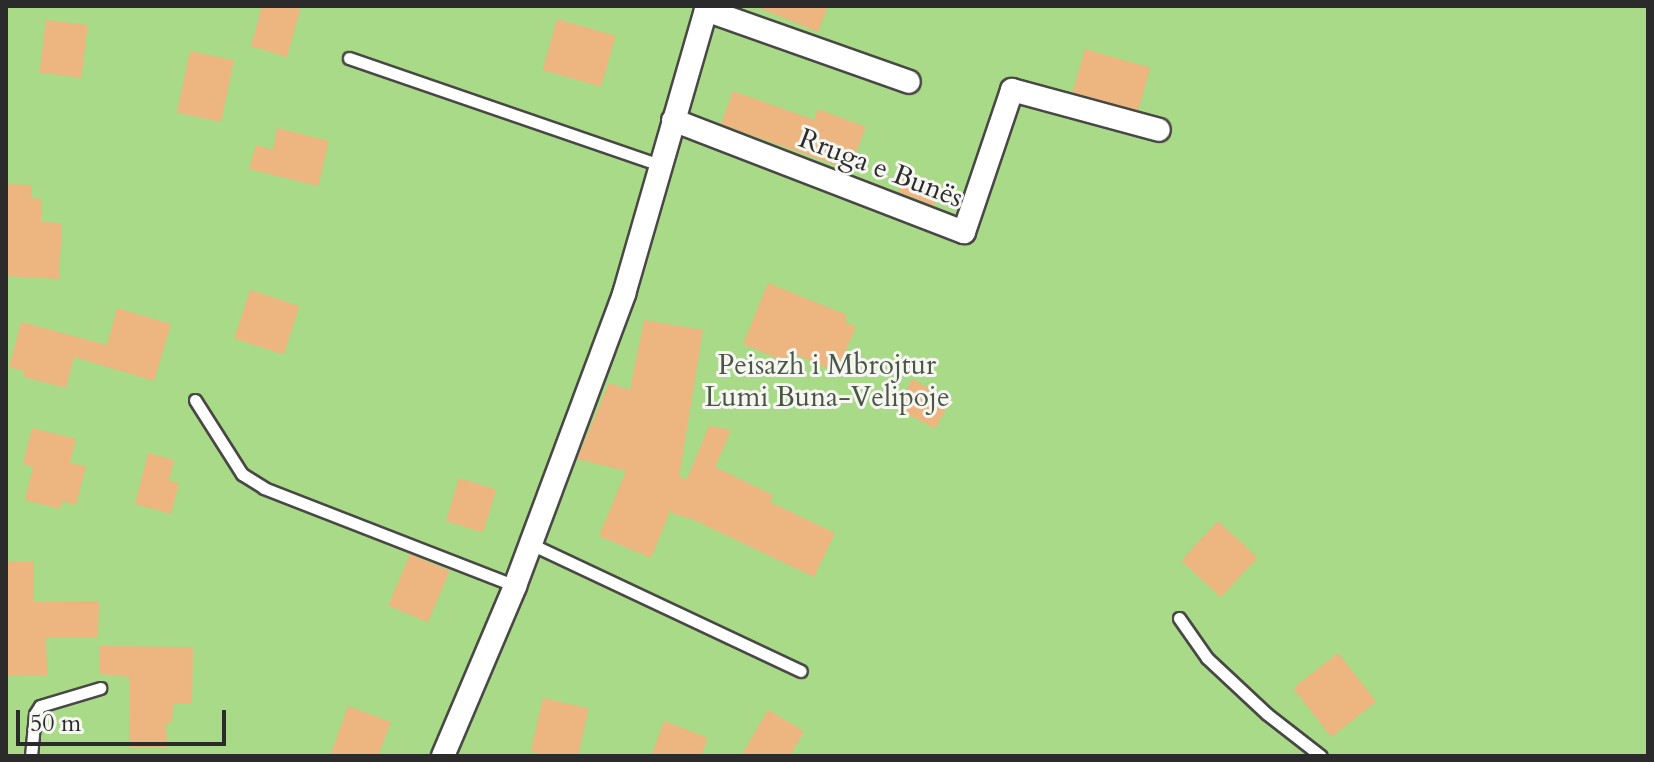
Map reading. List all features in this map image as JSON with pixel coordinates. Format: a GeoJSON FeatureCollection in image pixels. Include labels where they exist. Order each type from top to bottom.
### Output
{"type":"FeatureCollection","features":[{"type":"Feature","properties":{"kind":"street"},"geometry":{"type":"LineString","coordinates":[[443,756],[515,586],[624,294],[706,8],[909,82]]}},
{"type":"Feature","properties":{"kind":"street","name":"Rruga e Bunës"},"geometry":{"type":"LineString","coordinates":[[673,120],[964,232],[1012,90],[1159,130]]}},
{"type":"Feature","properties":{"kind":"lane"},"geometry":{"type":"LineString","coordinates":[[349,58],[660,165]]}},
{"type":"Feature","properties":{"kind":"lane"},"geometry":{"type":"LineString","coordinates":[[195,400],[242,474],[264,488],[515,586]]}},
{"type":"Feature","properties":{"kind":"lane"},"geometry":{"type":"LineString","coordinates":[[531,544],[801,671]]}},
{"type":"Feature","properties":{"kind":"lane"},"geometry":{"type":"LineString","coordinates":[[1179,618],[1207,658],[1267,714],[1321,756]]}},
{"type":"Feature","properties":{"kind":"lane"},"geometry":{"type":"LineString","coordinates":[[31,756],[35,714],[40,706],[100,688]]}},
{"type":"Feature","properties":{"kind":"green space","name":"Peisazh i Mbrojtur Lumi Buna-Velipoje"},"geometry":{"type":"Polygon","coordinates":[[[6,6],[1648,6],[1648,756],[6,756],[6,6]]]}},
{"type":"Feature","properties":{"kind":"building"},"geometry":{"type":"Polygon","coordinates":[[[262,6],[301,6],[287,57],[251,46],[262,6]]]}},
{"type":"Feature","properties":{"kind":"building"},"geometry":{"type":"Polygon","coordinates":[[[755,6],[828,6],[818,32],[755,6]]]}},
{"type":"Feature","properties":{"kind":"building"},"geometry":{"type":"Polygon","coordinates":[[[557,19],[616,36],[601,87],[542,70],[557,19]]]}},
{"type":"Feature","properties":{"kind":"building"},"geometry":{"type":"Polygon","coordinates":[[[46,20],[88,25],[81,78],[40,73],[46,20]]]}},
{"type":"Feature","properties":{"kind":"building"},"geometry":{"type":"Polygon","coordinates":[[[1085,49],[1150,68],[1138,111],[1073,92],[1085,49]]]}},
{"type":"Feature","properties":{"kind":"building"},"geometry":{"type":"Polygon","coordinates":[[[190,51],[234,60],[221,122],[177,113],[190,51]]]}},
{"type":"Feature","properties":{"kind":"building"},"geometry":{"type":"Polygon","coordinates":[[[733,91],[814,120],[818,109],[866,127],[849,170],[721,124],[733,91]]]}},
{"type":"Feature","properties":{"kind":"building"},"geometry":{"type":"Polygon","coordinates":[[[277,128],[329,141],[318,186],[249,169],[256,145],[273,150],[277,128]]]}},
{"type":"Feature","properties":{"kind":"building"},"geometry":{"type":"Polygon","coordinates":[[[904,173],[941,184],[934,206],[899,192],[904,173]]]}},
{"type":"Feature","properties":{"kind":"building"},"geometry":{"type":"Polygon","coordinates":[[[6,184],[32,185],[32,198],[42,199],[41,222],[62,223],[59,279],[6,276],[6,184]]]}},
{"type":"Feature","properties":{"kind":"building"},"geometry":{"type":"Polygon","coordinates":[[[768,283],[847,315],[845,322],[856,327],[836,372],[790,352],[786,362],[743,344],[768,283]]]}},
{"type":"Feature","properties":{"kind":"building"},"geometry":{"type":"Polygon","coordinates":[[[250,290],[299,306],[284,355],[234,339],[250,290]]]}},
{"type":"Feature","properties":{"kind":"building"},"geometry":{"type":"Polygon","coordinates":[[[117,308],[171,324],[154,381],[74,357],[66,388],[23,377],[24,371],[9,367],[21,322],[107,345],[117,308]]]}},
{"type":"Feature","properties":{"kind":"building"},"geometry":{"type":"Polygon","coordinates":[[[644,320],[703,330],[679,477],[687,479],[709,426],[731,430],[715,467],[773,495],[770,502],[835,533],[814,577],[692,519],[673,514],[671,509],[651,558],[599,536],[626,471],[577,459],[609,383],[630,390],[644,320]]]}},
{"type":"Feature","properties":{"kind":"building"},"geometry":{"type":"Polygon","coordinates":[[[912,379],[951,400],[935,429],[897,408],[912,379]]]}},
{"type":"Feature","properties":{"kind":"building"},"geometry":{"type":"Polygon","coordinates":[[[32,428],[76,439],[70,463],[86,466],[76,505],[62,501],[60,509],[25,500],[33,467],[23,464],[32,428]]]}},
{"type":"Feature","properties":{"kind":"building"},"geometry":{"type":"Polygon","coordinates":[[[148,453],[174,460],[169,481],[179,483],[171,514],[135,504],[148,453]]]}},
{"type":"Feature","properties":{"kind":"building"},"geometry":{"type":"Polygon","coordinates":[[[459,478],[496,489],[483,532],[446,521],[459,478]]]}},
{"type":"Feature","properties":{"kind":"building"},"geometry":{"type":"Polygon","coordinates":[[[1218,521],[1257,558],[1221,597],[1181,560],[1218,521]]]}},
{"type":"Feature","properties":{"kind":"building"},"geometry":{"type":"Polygon","coordinates":[[[410,554],[450,571],[428,622],[388,606],[410,554]]]}},
{"type":"Feature","properties":{"kind":"building"},"geometry":{"type":"Polygon","coordinates":[[[6,561],[34,562],[33,602],[99,601],[98,638],[46,638],[47,675],[6,676],[6,561]]]}},
{"type":"Feature","properties":{"kind":"building"},"geometry":{"type":"Polygon","coordinates":[[[99,646],[193,647],[192,704],[173,704],[172,723],[166,723],[167,747],[129,747],[130,677],[99,674],[99,646]]]}},
{"type":"Feature","properties":{"kind":"building"},"geometry":{"type":"Polygon","coordinates":[[[1338,653],[1376,702],[1331,737],[1293,688],[1338,653]]]}},
{"type":"Feature","properties":{"kind":"building"},"geometry":{"type":"Polygon","coordinates":[[[543,698],[589,709],[578,756],[550,756],[531,752],[543,698]]]}},
{"type":"Feature","properties":{"kind":"building"},"geometry":{"type":"Polygon","coordinates":[[[348,706],[391,722],[378,756],[330,756],[348,706]]]}},
{"type":"Feature","properties":{"kind":"building"},"geometry":{"type":"Polygon","coordinates":[[[768,710],[804,731],[790,756],[741,756],[768,710]]]}},
{"type":"Feature","properties":{"kind":"building"},"geometry":{"type":"Polygon","coordinates":[[[664,721],[708,738],[701,756],[651,756],[664,721]]]}}]}
